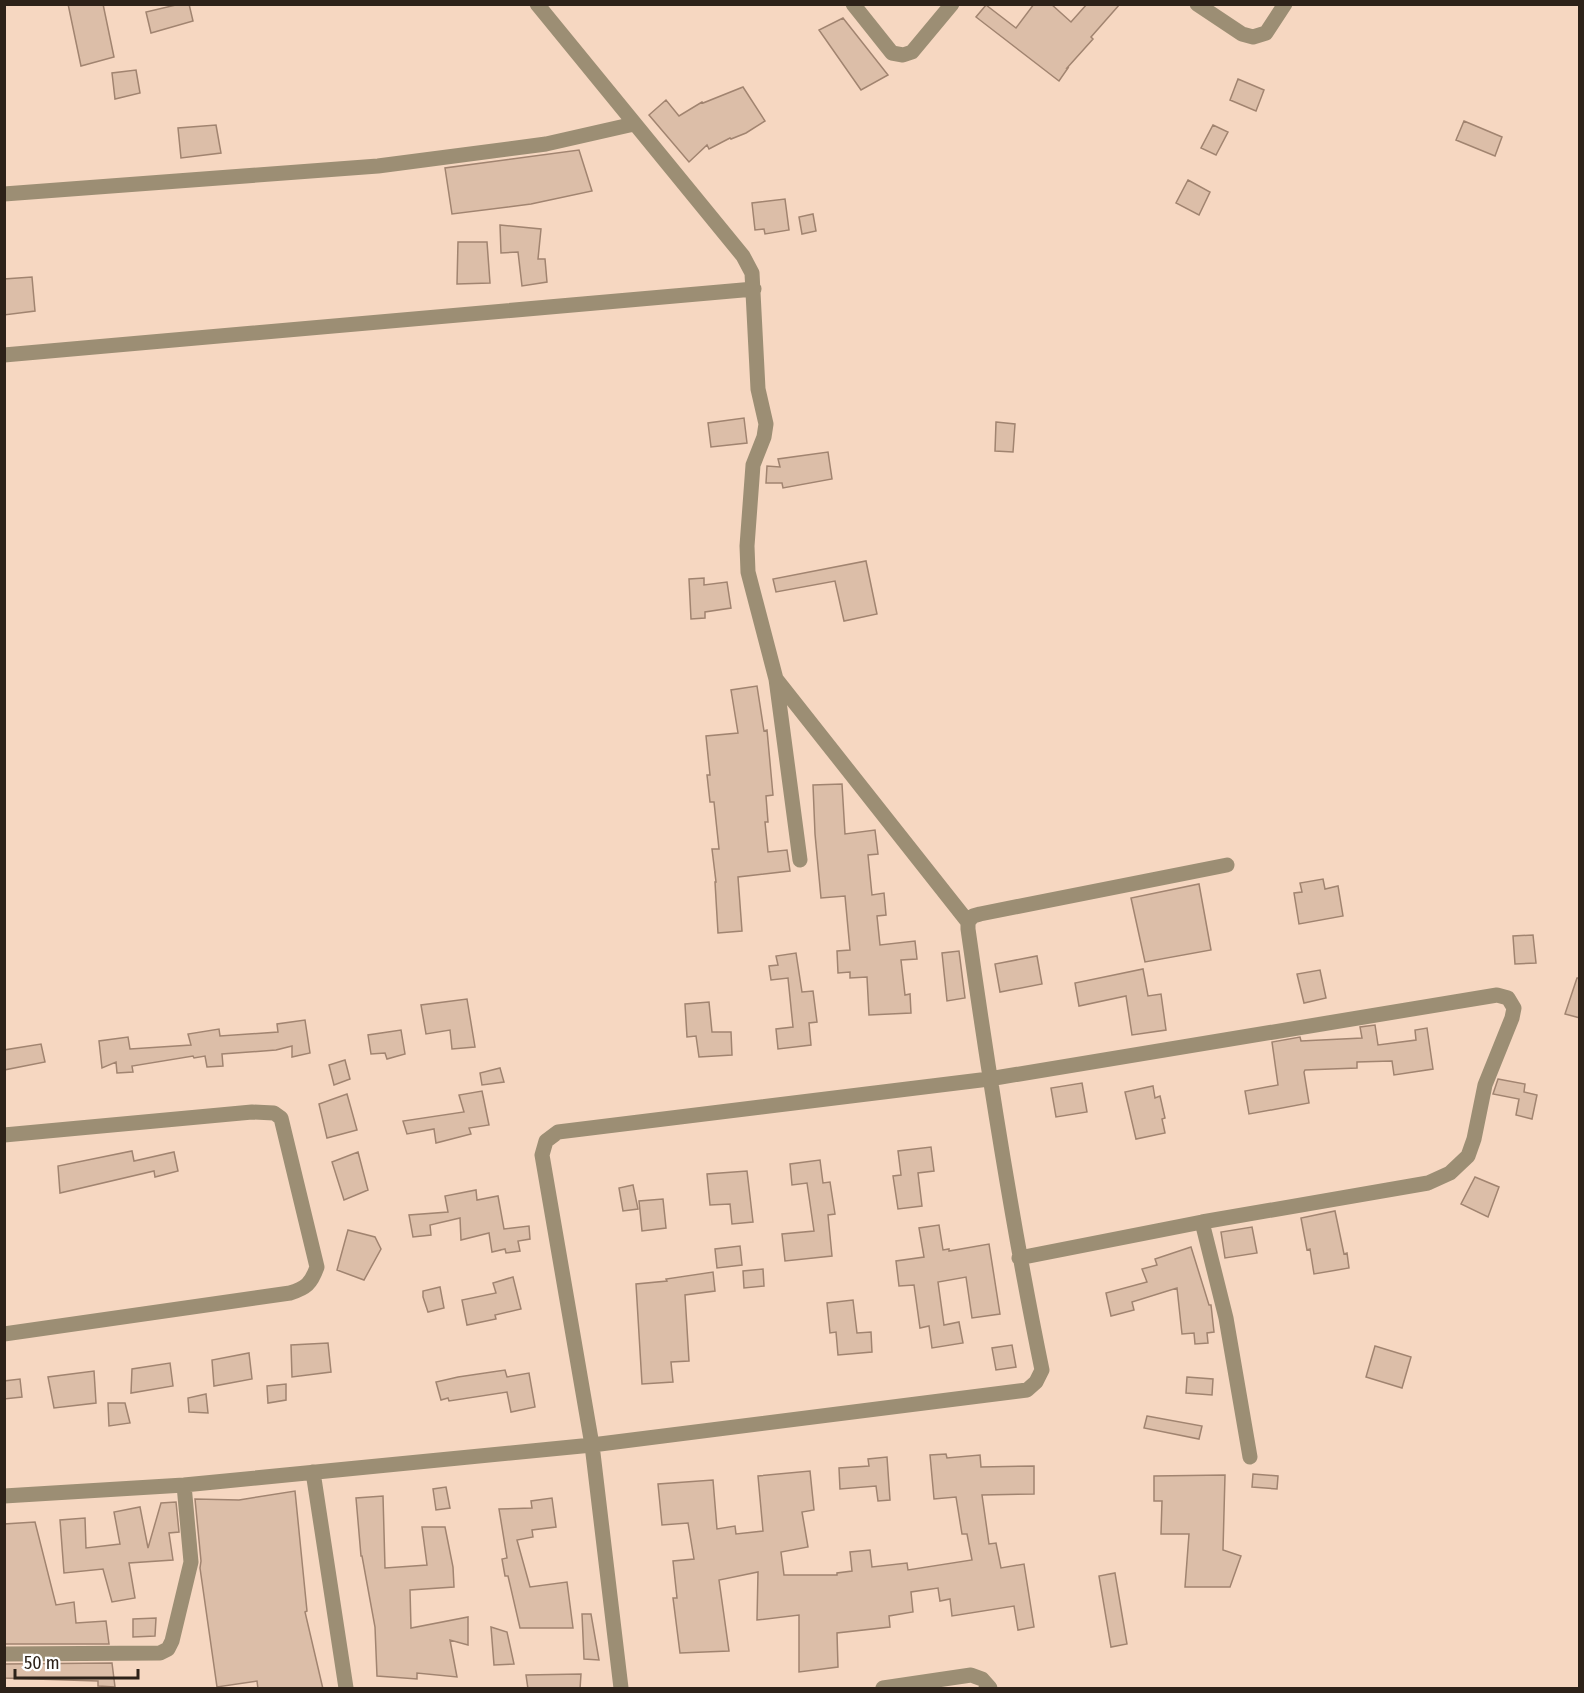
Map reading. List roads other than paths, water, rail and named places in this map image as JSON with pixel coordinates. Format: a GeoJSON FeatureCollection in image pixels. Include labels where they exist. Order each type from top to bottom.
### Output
{"type":"FeatureCollection","features":[{"type":"Feature","properties":{"kind":"street"},"geometry":{"type":"LineString","coordinates":[[537,4],[743,256],[752,273],[758,389],[766,424],[762,444],[753,465],[747,546],[748,572],[776,680],[800,860]]}},
{"type":"Feature","properties":{"kind":"street"},"geometry":{"type":"LineString","coordinates":[[853,4],[892,53],[903,55],[912,52],[952,4]]}},
{"type":"Feature","properties":{"kind":"street"},"geometry":{"type":"LineString","coordinates":[[1197,4],[1242,34],[1253,38],[1266,33],[1285,4]]}},
{"type":"Feature","properties":{"kind":"street"},"geometry":{"type":"LineString","coordinates":[[4,194],[378,166],[546,144],[634,124]]}},
{"type":"Feature","properties":{"kind":"street"},"geometry":{"type":"LineString","coordinates":[[4,355],[754,289]]}},
{"type":"Feature","properties":{"kind":"street"},"geometry":{"type":"LineString","coordinates":[[4,1497],[184,1485],[591,1445],[1027,1390],[1036,1382],[1042,1370],[1019,1258],[990,1079],[968,922],[776,680]]}},
{"type":"Feature","properties":{"kind":"street"},"geometry":{"type":"LineString","coordinates":[[968,922],[973,916],[980,914],[1227,865]]}},
{"type":"Feature","properties":{"kind":"street"},"geometry":{"type":"LineString","coordinates":[[621,1689],[591,1445],[542,1155],[546,1142],[558,1131],[990,1079],[1497,994],[1508,998],[1514,1008],[1485,1085],[1474,1139],[1468,1156],[1450,1173],[1428,1184],[1202,1222],[1019,1258]]}},
{"type":"Feature","properties":{"kind":"street"},"geometry":{"type":"LineString","coordinates":[[4,1135],[252,1112],[274,1113],[281,1118],[317,1267],[313,1278],[304,1288],[290,1293],[4,1334]]}},
{"type":"Feature","properties":{"kind":"street"},"geometry":{"type":"LineString","coordinates":[[1202,1222],[1226,1318],[1250,1457]]}},
{"type":"Feature","properties":{"kind":"street"},"geometry":{"type":"LineString","coordinates":[[313,1472],[346,1689]]}},
{"type":"Feature","properties":{"kind":"street"},"geometry":{"type":"LineString","coordinates":[[4,1654],[160,1653],[168,1648],[191,1562],[184,1485]]}},
{"type":"Feature","properties":{"kind":"street"},"geometry":{"type":"LineString","coordinates":[[883,1689],[972,1675],[982,1679],[990,1689]]}}]}
